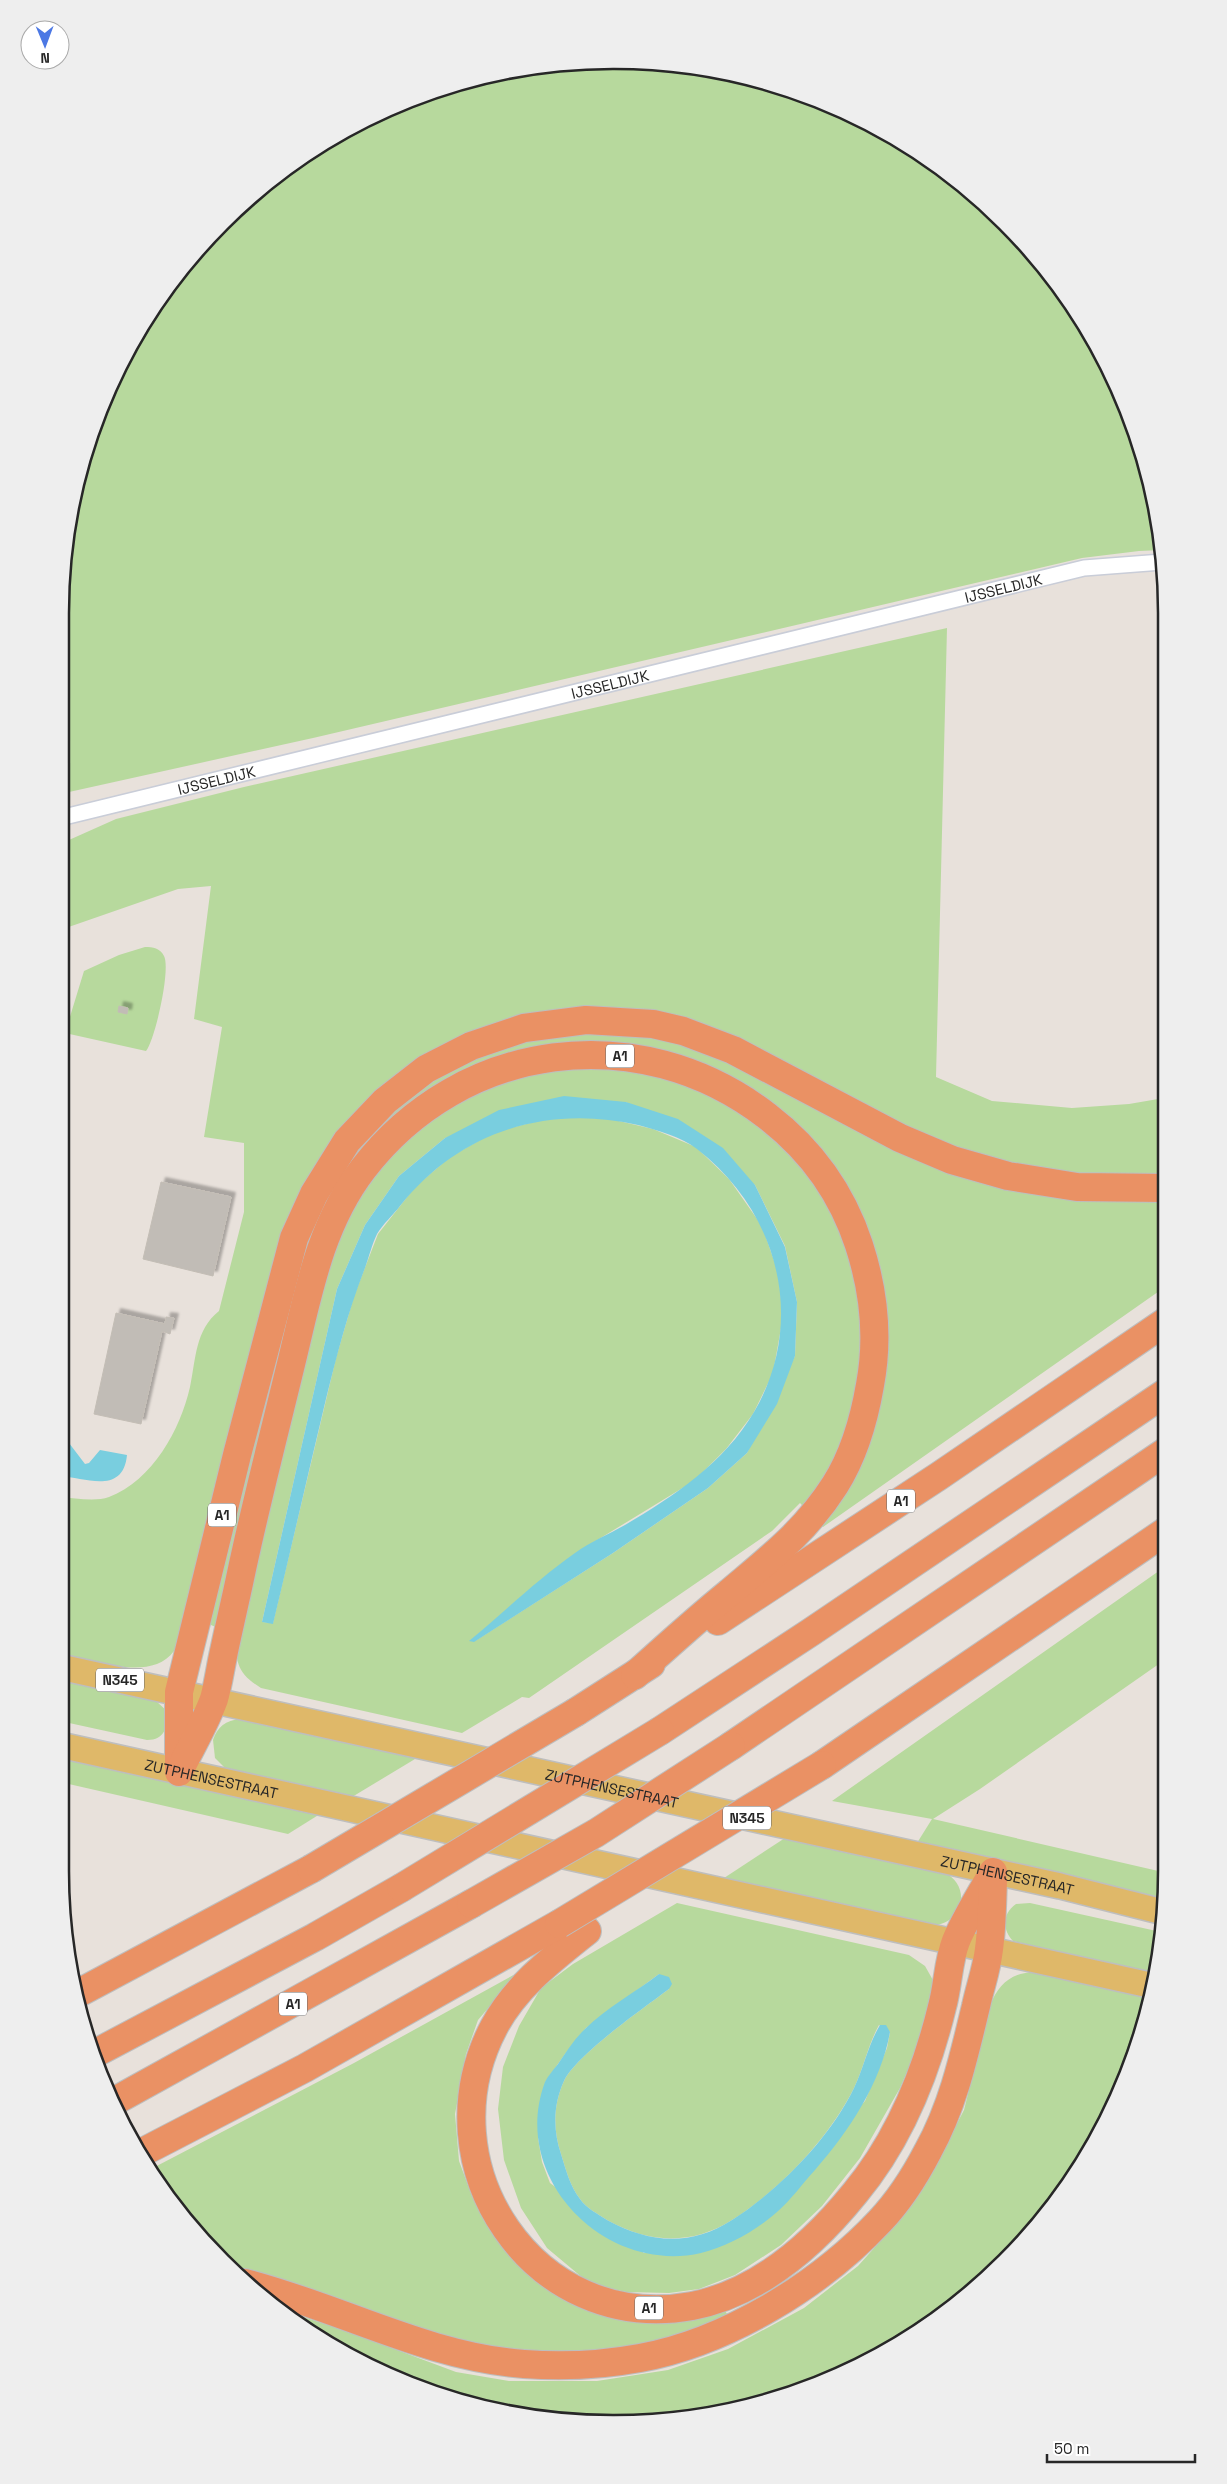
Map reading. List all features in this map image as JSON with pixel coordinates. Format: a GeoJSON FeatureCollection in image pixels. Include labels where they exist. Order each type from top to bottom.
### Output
{"type":"FeatureCollection","features":[{"type":"Feature","properties":{"kind":"highway","name":"A1"},"geometry":{"type":"LineString","coordinates":[[180,1692],[237,1454],[294,1238],[301,1219],[336,1157],[364,1122],[404,1085],[447,1057],[494,1037],[554,1023],[603,1020],[653,1024],[683,1031],[733,1050],[900,1138],[952,1160],[1008,1176],[1077,1187],[1158,1188]]}},
{"type":"Feature","properties":{"kind":"highway","name":"A1"},"geometry":{"type":"LineString","coordinates":[[213,1700],[246,1548],[314,1270],[336,1213],[361,1172],[377,1152],[413,1117],[434,1102],[485,1074],[540,1059],[570,1055],[628,1057],[685,1071],[738,1096],[786,1131],[820,1170],[846,1213],[864,1261],[874,1308],[874,1364],[862,1425],[836,1484],[806,1524],[774,1557],[729,1593],[635,1675]]}},
{"type":"Feature","properties":{"kind":"highway","name":"A1"},"geometry":{"type":"LineString","coordinates":[[82,1991],[311,1869],[576,1712],[800,1568],[1158,1327]]}},
{"type":"Feature","properties":{"kind":"highway"},"geometry":{"type":"LineString","coordinates":[[100,2051],[315,1937],[401,1888],[660,1731],[811,1632],[1158,1398]]}},
{"type":"Feature","properties":{"kind":"highway","name":"A1"},"geometry":{"type":"LineString","coordinates":[[119,2099],[596,1833],[731,1746],[1158,1457]]}},
{"type":"Feature","properties":{"kind":"highway","name":"A1"},"geometry":{"type":"LineString","coordinates":[[147,2150],[305,2068],[559,1924],[822,1766],[1158,1536]]}},
{"type":"Feature","properties":{"kind":"highway"},"geometry":{"type":"LineString","coordinates":[[179,1772],[180,1692]]}},
{"type":"Feature","properties":{"kind":"highway"},"geometry":{"type":"LineString","coordinates":[[179,1772],[213,1700]]}},
{"type":"Feature","properties":{"kind":"highway","name":"A1"},"geometry":{"type":"LineString","coordinates":[[679,1852],[546,1964],[517,1994],[494,2027],[483,2051],[473,2092],[471,2132],[474,2154],[484,2191],[494,2211],[516,2242],[552,2276],[583,2294],[607,2302],[637,2308],[691,2306],[717,2299],[747,2287],[793,2257],[856,2192],[895,2132],[926,2068],[943,2005],[955,1943]]}},
{"type":"Feature","properties":{"kind":"highway"},"geometry":{"type":"LineString","coordinates":[[955,1943],[993,1872]]}},
{"type":"Feature","properties":{"kind":"highway"},"geometry":{"type":"LineString","coordinates":[[264,2288],[452,2352],[523,2364],[578,2365],[634,2359],[676,2349],[718,2334],[768,2309],[815,2278],[874,2228],[904,2191],[929,2150],[949,2106],[961,2069],[989,1950],[993,1872]]}},
{"type":"Feature","properties":{"kind":"main road","name":"ZUTPHENSESTRAAT"},"geometry":{"type":"LineString","coordinates":[[69,1669],[993,1872],[1157,1910]]}},
{"type":"Feature","properties":{"kind":"main road","name":"ZUTPHENSESTRAAT"},"geometry":{"type":"LineString","coordinates":[[69,1747],[1146,1984]]}},
{"type":"Feature","properties":{"kind":"street","name":"IJSSELDIJK"},"geometry":{"type":"LineString","coordinates":[[69,816],[1084,568],[1156,562]]}},
{"type":"Feature","properties":{"kind":"green space"},"geometry":{"type":"Polygon","coordinates":[[[614,69],[685,73],[720,79],[754,87],[822,110],[886,142],[916,161],[945,181],[999,228],[1046,282],[1066,311],[1085,341],[1117,405],[1140,473],[1148,507],[1155,550],[1082,558],[313,738],[69,792],[69,614],[73,542],[87,473],[110,405],[142,341],[181,282],[228,228],[282,181],[341,142],[405,110],[473,87],[507,79],[542,73],[614,69]]]}},
{"type":"Feature","properties":{"kind":"green space"},"geometry":{"type":"Polygon","coordinates":[[[947,628],[936,1077],[992,1101],[1072,1108],[1129,1104],[1158,1099],[1158,1292],[823,1527],[800,1503],[772,1531],[529,1698],[522,1697],[462,1733],[261,1688],[247,1677],[240,1666],[236,1636],[186,1614],[180,1638],[174,1651],[164,1661],[151,1666],[136,1668],[120,1667],[69,1655],[69,1498],[98,1499],[109,1497],[125,1489],[139,1479],[151,1466],[172,1436],[190,1387],[195,1356],[201,1336],[205,1327],[219,1311],[244,1212],[244,1143],[204,1137],[222,1027],[194,1019],[211,886],[178,889],[69,927],[69,840],[116,819],[244,787],[947,628]],[[626,1102],[445,1138],[399,1176],[365,1225],[337,1289],[262,1622],[273,1623],[336,1358],[354,1296],[378,1234],[415,1187],[450,1157],[494,1132],[550,1118],[606,1118],[653,1129],[696,1147],[626,1102]],[[696,1147],[729,1179],[762,1226],[778,1272],[783,1317],[773,1373],[753,1414],[726,1449],[694,1481],[576,1553],[470,1641],[475,1641],[613,1553],[708,1488],[747,1453],[795,1356],[797,1302],[785,1246],[755,1185],[696,1147]]]}},
{"type":"Feature","properties":{"kind":"green space"},"geometry":{"type":"Polygon","coordinates":[[[145,947],[153,948],[160,951],[166,963],[161,1004],[154,1033],[146,1051],[69,1034],[69,1020],[84,971],[119,955],[145,947]]]}},
{"type":"Feature","properties":{"kind":"green space"},"geometry":{"type":"Polygon","coordinates":[[[1158,1572],[1158,1665],[980,1789],[933,1819],[1158,1871],[1157,1897],[917,1843],[932,1819],[832,1801],[1158,1572]]]}},
{"type":"Feature","properties":{"kind":"green space"},"geometry":{"type":"Polygon","coordinates":[[[69,1682],[156,1701],[168,1712],[167,1723],[164,1732],[158,1738],[147,1740],[69,1723],[69,1682]]]}},
{"type":"Feature","properties":{"kind":"green space"},"geometry":{"type":"Polygon","coordinates":[[[240,1719],[420,1756],[352,1797],[226,1769],[215,1758],[213,1740],[217,1731],[223,1725],[240,1719]]]}},
{"type":"Feature","properties":{"kind":"green space"},"geometry":{"type":"Polygon","coordinates":[[[69,1759],[320,1814],[288,1834],[69,1784],[69,1759]]]}},
{"type":"Feature","properties":{"kind":"green space"},"geometry":{"type":"Polygon","coordinates":[[[785,1838],[943,1872],[952,1878],[961,1894],[957,1912],[951,1919],[932,1925],[721,1880],[785,1838]]]}},
{"type":"Feature","properties":{"kind":"green space"},"geometry":{"type":"Polygon","coordinates":[[[677,1903],[909,1955],[925,1966],[934,1982],[931,2017],[900,2088],[860,2158],[822,2206],[781,2245],[735,2275],[699,2289],[669,2293],[626,2292],[590,2284],[547,2248],[521,2208],[504,2160],[498,2109],[503,2067],[519,2026],[541,1988],[573,1964],[677,1903]],[[659,1974],[586,2028],[546,2081],[541,2100],[538,2138],[542,2162],[550,2183],[644,2253],[744,2235],[865,2101],[887,2048],[890,2032],[879,2025],[854,2088],[844,2107],[817,2144],[785,2179],[750,2208],[717,2228],[685,2237],[654,2237],[622,2228],[596,2213],[583,2202],[569,2178],[558,2145],[555,2118],[560,2090],[571,2071],[612,2032],[669,1989],[659,1974]]]}},
{"type":"Feature","properties":{"kind":"green space"},"geometry":{"type":"Polygon","coordinates":[[[1030,1903],[1155,1931],[1149,1972],[1013,1941],[1007,1932],[1005,1922],[1008,1912],[1016,1904],[1030,1903]]]}},
{"type":"Feature","properties":{"kind":"green space"},"geometry":{"type":"Polygon","coordinates":[[[519,1972],[478,2020],[466,2054],[455,2114],[459,2161],[472,2196],[491,2230],[508,2250],[550,2288],[723,2307],[731,2321],[689,2336],[587,2356],[468,2347],[253,2279],[204,2230],[181,2202],[157,2166],[354,2063],[519,1972]]]}},
{"type":"Feature","properties":{"kind":"green space"},"geometry":{"type":"Polygon","coordinates":[[[1036,1972],[1144,1995],[1117,2079],[1085,2143],[1066,2173],[1046,2202],[999,2256],[945,2303],[886,2342],[854,2359],[822,2374],[789,2386],[720,2405],[685,2411],[649,2414],[578,2414],[542,2411],[507,2405],[438,2386],[405,2374],[373,2359],[341,2342],[302,2316],[456,2372],[509,2381],[597,2381],[668,2370],[728,2349],[804,2308],[858,2266],[903,2216],[936,2164],[964,2110],[993,1998],[1007,1981],[1020,1974],[1036,1972]]]}},
{"type":"Feature","properties":{"kind":"water"},"geometry":{"type":"Polygon","coordinates":[[[564,1096],[626,1102],[678,1119],[723,1148],[755,1185],[785,1247],[797,1302],[795,1356],[777,1404],[747,1453],[708,1488],[613,1553],[474,1642],[469,1641],[561,1563],[581,1549],[662,1502],[697,1477],[728,1447],[754,1412],[770,1377],[779,1342],[781,1306],[776,1270],[765,1236],[748,1204],[725,1175],[697,1149],[677,1137],[638,1125],[604,1119],[570,1118],[538,1122],[507,1130],[477,1142],[449,1159],[423,1180],[379,1230],[375,1238],[353,1300],[326,1399],[273,1624],[262,1622],[337,1289],[365,1225],[399,1176],[445,1138],[499,1110],[564,1096]]]}},
{"type":"Feature","properties":{"kind":"water"},"geometry":{"type":"Polygon","coordinates":[[[69,1443],[85,1464],[89,1463],[100,1450],[127,1455],[124,1467],[118,1475],[111,1480],[92,1481],[69,1477],[69,1443]]]}},
{"type":"Feature","properties":{"kind":"water"},"geometry":{"type":"Polygon","coordinates":[[[659,1974],[669,1977],[672,1984],[669,1989],[612,2032],[571,2071],[560,2090],[555,2118],[558,2145],[571,2183],[580,2199],[589,2208],[607,2220],[638,2234],[670,2239],[701,2235],[732,2220],[768,2194],[802,2162],[844,2107],[854,2088],[872,2040],[880,2025],[886,2025],[890,2032],[879,2070],[862,2106],[828,2155],[787,2202],[769,2219],[721,2247],[701,2253],[665,2256],[631,2249],[600,2234],[574,2212],[553,2184],[541,2152],[537,2118],[545,2082],[548,2077],[574,2041],[586,2028],[602,2014],[659,1974]]]}},
{"type":"Feature","properties":{"kind":"building"},"geometry":{"type":"Polygon","coordinates":[[[119,1006],[128,1008],[127,1014],[118,1012],[119,1006]]]}},
{"type":"Feature","properties":{"kind":"building"},"geometry":{"type":"Polygon","coordinates":[[[161,1182],[231,1197],[213,1276],[143,1259],[161,1182]]]}},
{"type":"Feature","properties":{"kind":"building"},"geometry":{"type":"Polygon","coordinates":[[[116,1313],[165,1324],[166,1317],[174,1318],[170,1334],[162,1331],[141,1424],[94,1414],[116,1313]]]}}]}
